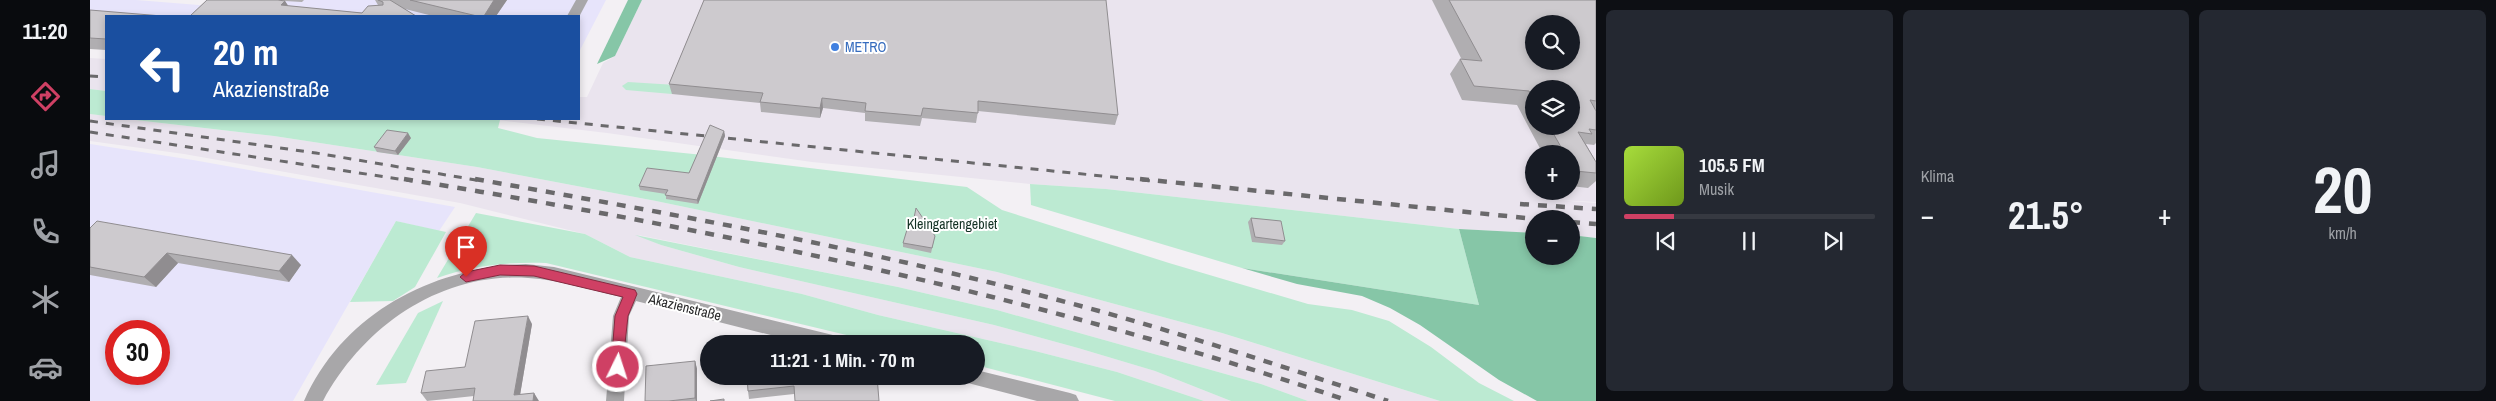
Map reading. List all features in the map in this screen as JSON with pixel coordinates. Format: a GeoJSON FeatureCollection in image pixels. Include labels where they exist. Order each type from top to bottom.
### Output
{"type":"FeatureCollection","features":[{"type":"Feature","properties":{"kind":"street"},"geometry":{"type":"LineString","coordinates":[[574,15],[582,0]]}},
{"type":"Feature","properties":{"kind":"street","name":"Akazienstraße"},"geometry":{"type":"LineString","coordinates":[[313,401],[338,362],[352,344],[369,328],[409,300],[455,280],[500,270],[527,270],[554,274],[800,335]]}},
{"type":"Feature","properties":{"kind":"street"},"geometry":{"type":"LineString","coordinates":[[615,401],[621,316],[631,294]]}},
{"type":"Feature","properties":{"kind":"street"},"geometry":{"type":"LineString","coordinates":[[985,383],[1008,393],[1070,401]]}},
{"type":"Feature","properties":{"kind":"shaded area"},"geometry":{"type":"Polygon","coordinates":[[[90,0],[136,0],[224,7],[233,0],[606,0],[580,50],[580,15],[105,15],[90,48],[90,0]]]}},
{"type":"Feature","properties":{"kind":"shaded area"},"geometry":{"type":"Polygon","coordinates":[[[642,0],[1596,0],[1596,202],[1556,200],[1596,203],[1596,238],[1580,236],[1580,210],[1525,210],[1525,233],[1459,229],[1106,189],[1030,184],[812,162],[607,133],[497,120],[580,120],[580,97],[587,97],[603,63],[615,56],[642,0]]]}},
{"type":"Feature","properties":{"kind":"shaded area"},"geometry":{"type":"Polygon","coordinates":[[[90,58],[105,59],[105,91],[90,89],[90,58]]]}},
{"type":"Feature","properties":{"kind":"shaded area"},"geometry":{"type":"Polygon","coordinates":[[[90,114],[105,116],[105,120],[136,120],[274,136],[477,167],[656,201],[997,272],[1222,333],[1440,401],[1308,401],[1261,384],[997,310],[898,287],[638,235],[661,245],[739,267],[994,325],[1078,348],[1155,371],[1231,401],[1204,401],[1117,372],[985,340],[985,335],[965,335],[878,315],[802,294],[630,257],[585,234],[460,203],[184,154],[90,141],[90,114]]]}},
{"type":"Feature","properties":{"kind":"shaded area"},"geometry":{"type":"Polygon","coordinates":[[[90,144],[193,160],[455,207],[439,231],[396,221],[293,401],[90,401],[90,144]]]}},
{"type":"Feature","properties":{"kind":"green space"},"geometry":{"type":"Polygon","coordinates":[[[628,0],[642,0],[615,56],[597,64],[628,0]]]}},
{"type":"Feature","properties":{"kind":"green space"},"geometry":{"type":"Polygon","coordinates":[[[628,82],[676,85],[672,94],[626,90],[622,86],[628,82]]]}},
{"type":"Feature","properties":{"kind":"green space"},"geometry":{"type":"Polygon","coordinates":[[[90,89],[105,91],[105,116],[90,114],[90,89]]]}},
{"type":"Feature","properties":{"kind":"green space","name":"Kleingartengebiet"},"geometry":{"type":"Polygon","coordinates":[[[136,120],[500,120],[498,128],[537,138],[703,155],[967,187],[1002,210],[1169,263],[1308,304],[1352,310],[1389,321],[1431,347],[1479,383],[1514,401],[1440,401],[1222,333],[997,272],[656,201],[477,167],[274,136],[136,120]]]}},
{"type":"Feature","properties":{"kind":"green space","name":"Kleingartengebiet"},"geometry":{"type":"Polygon","coordinates":[[[1030,184],[1106,189],[1459,229],[1479,305],[1242,268],[1031,205],[1030,184]]]}},
{"type":"Feature","properties":{"kind":"green space"},"geometry":{"type":"Polygon","coordinates":[[[476,213],[585,234],[630,257],[802,294],[878,315],[965,335],[846,335],[546,263],[490,265],[437,278],[476,213]]]}},
{"type":"Feature","properties":{"kind":"green space"},"geometry":{"type":"Polygon","coordinates":[[[396,221],[446,232],[415,287],[393,301],[350,302],[396,221]]]}},
{"type":"Feature","properties":{"kind":"green space"},"geometry":{"type":"Polygon","coordinates":[[[1459,229],[1525,233],[1525,265],[1580,265],[1580,236],[1596,238],[1596,401],[1537,401],[1499,380],[1420,325],[1390,308],[1362,296],[1297,284],[1242,268],[1479,305],[1459,229]]]}},
{"type":"Feature","properties":{"kind":"green space"},"geometry":{"type":"Polygon","coordinates":[[[635,235],[898,287],[997,310],[1261,384],[1308,401],[1231,401],[1155,371],[1078,348],[994,325],[739,267],[661,245],[635,235]]]}},
{"type":"Feature","properties":{"kind":"green space"},"geometry":{"type":"Polygon","coordinates":[[[443,301],[406,383],[376,385],[418,313],[443,301]]]}},
{"type":"Feature","properties":{"kind":"green space"},"geometry":{"type":"Polygon","coordinates":[[[985,340],[1117,372],[1204,401],[1115,401],[985,367],[985,340]]]}},
{"type":"Feature","properties":{"kind":"building"},"geometry":{"type":"Polygon","coordinates":[[[207,0],[278,0],[285,1],[281,5],[362,13],[368,6],[383,5],[383,2],[378,0],[390,0],[414,15],[191,15],[207,0]]]}},
{"type":"Feature","properties":{"kind":"building"},"geometry":{"type":"Polygon","coordinates":[[[410,0],[494,0],[485,15],[473,15],[410,0]]]}},
{"type":"Feature","properties":{"kind":"building","name":"METRO"},"geometry":{"type":"Polygon","coordinates":[[[704,0],[1106,0],[1118,115],[978,101],[978,113],[923,108],[921,116],[865,111],[866,103],[822,98],[820,108],[760,102],[763,93],[669,84],[704,0]]]}},
{"type":"Feature","properties":{"kind":"building"},"geometry":{"type":"Polygon","coordinates":[[[1449,0],[1596,0],[1596,101],[1590,100],[1596,111],[1596,130],[1589,129],[1592,134],[1580,132],[1580,80],[1525,80],[1525,91],[1474,86],[1460,59],[1482,61],[1449,0]]]}},
{"type":"Feature","properties":{"kind":"building"},"geometry":{"type":"Polygon","coordinates":[[[90,10],[150,15],[105,15],[105,39],[90,38],[90,10]]]}},
{"type":"Feature","properties":{"kind":"building"},"geometry":{"type":"Polygon","coordinates":[[[710,125],[724,131],[697,200],[665,195],[668,190],[639,186],[647,168],[689,173],[710,125]]]}},
{"type":"Feature","properties":{"kind":"building"},"geometry":{"type":"Polygon","coordinates":[[[387,130],[408,133],[395,151],[374,147],[387,130]]]}},
{"type":"Feature","properties":{"kind":"building"},"geometry":{"type":"Polygon","coordinates":[[[1554,135],[1580,135],[1596,162],[1596,173],[1580,171],[1580,145],[1560,145],[1554,135]]]}},
{"type":"Feature","properties":{"kind":"building"},"geometry":{"type":"Polygon","coordinates":[[[916,208],[935,236],[932,248],[903,243],[909,223],[913,223],[916,208]]]}},
{"type":"Feature","properties":{"kind":"building"},"geometry":{"type":"Polygon","coordinates":[[[1251,218],[1281,221],[1285,241],[1255,237],[1251,218]]]}},
{"type":"Feature","properties":{"kind":"building"},"geometry":{"type":"Polygon","coordinates":[[[97,221],[292,255],[279,271],[167,253],[144,277],[90,267],[90,228],[97,221]]]}},
{"type":"Feature","properties":{"kind":"building"},"geometry":{"type":"Polygon","coordinates":[[[528,316],[514,395],[534,393],[533,401],[473,401],[475,388],[421,393],[426,371],[465,367],[475,321],[528,316]]]}},
{"type":"Feature","properties":{"kind":"building"},"geometry":{"type":"Polygon","coordinates":[[[695,361],[695,398],[645,401],[646,366],[695,361]]]}},
{"type":"Feature","properties":{"kind":"building"},"geometry":{"type":"Polygon","coordinates":[[[748,385],[878,385],[879,401],[795,401],[794,386],[748,391],[748,385]]]}},
{"type":"Feature","properties":{"kind":"railway"},"geometry":{"type":"LineString","coordinates":[[90,76],[105,77]]}},
{"type":"Feature","properties":{"kind":"railway"},"geometry":{"type":"LineString","coordinates":[[547,120],[1152,181]]}},
{"type":"Feature","properties":{"kind":"railway"},"geometry":{"type":"LineString","coordinates":[[90,121],[316,153],[482,181]]}},
{"type":"Feature","properties":{"kind":"railway"},"geometry":{"type":"LineString","coordinates":[[90,132],[412,181]]}},
{"type":"Feature","properties":{"kind":"railway"},"geometry":{"type":"LineString","coordinates":[[404,179],[643,221],[881,270],[1117,330],[1349,401]]}},
{"type":"Feature","properties":{"kind":"railway"},"geometry":{"type":"LineString","coordinates":[[475,179],[756,231],[896,260],[966,277],[1168,331],[1388,401]]}},
{"type":"Feature","properties":{"kind":"railway"},"geometry":{"type":"LineString","coordinates":[[1140,179],[1525,218]]}},
{"type":"Feature","properties":{"kind":"railway"},"geometry":{"type":"LineString","coordinates":[[1520,204],[1596,209]]}},
{"type":"Feature","properties":{"kind":"railway"},"geometry":{"type":"LineString","coordinates":[[1580,223],[1596,224]]}},
{"type":"Feature","properties":{"kind":"place","name":"METRO"},"geometry":{"type":"Point","coordinates":[835,47]}},
{"type":"Feature","properties":{"kind":"route"},"geometry":{"type":"LineString","coordinates":[[466,277],[500,270],[534,271],[554,274],[631,294],[621,316],[618,367]]}}]}
